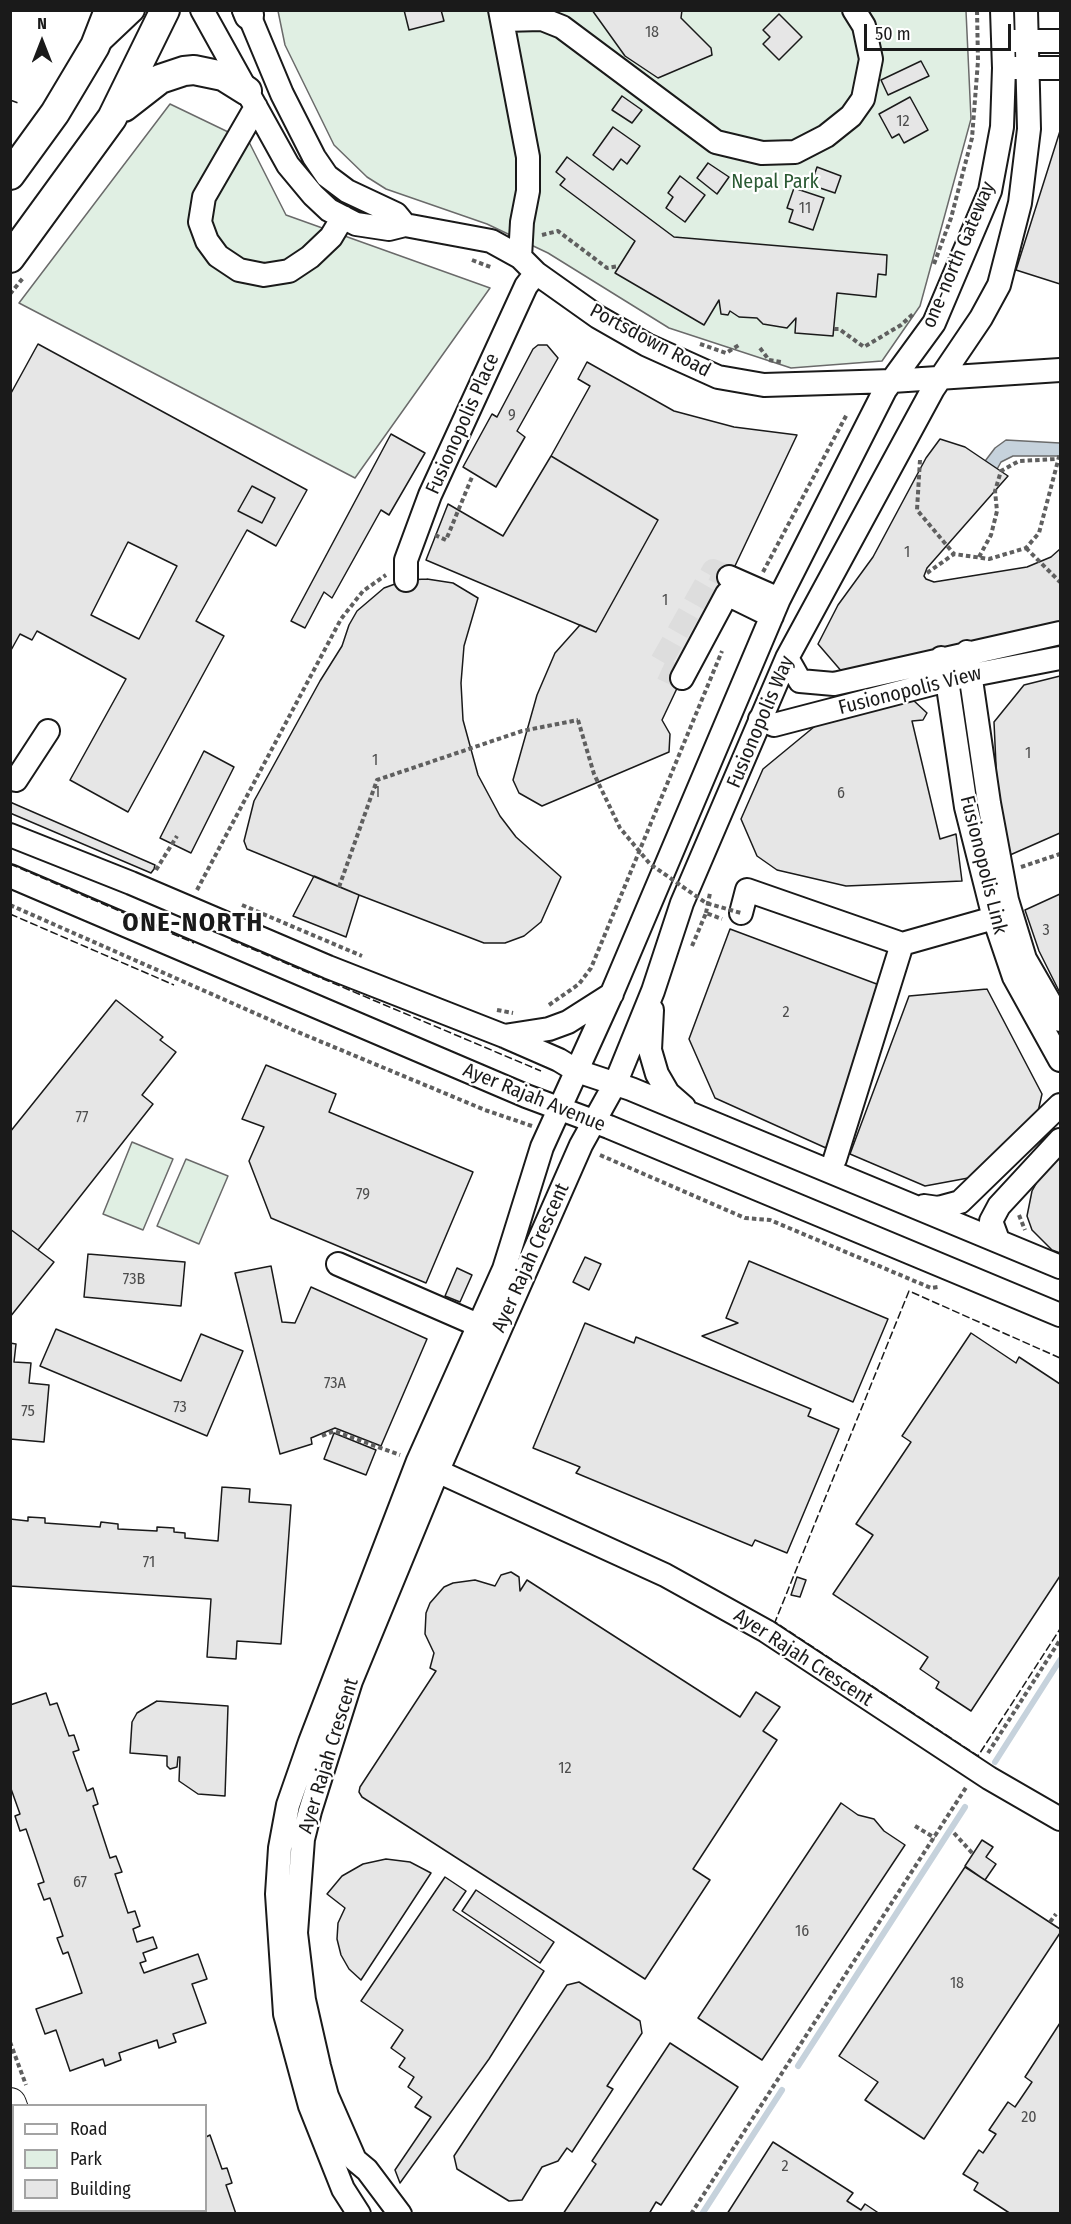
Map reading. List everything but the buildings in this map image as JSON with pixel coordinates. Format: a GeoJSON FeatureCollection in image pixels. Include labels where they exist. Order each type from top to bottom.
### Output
{"type":"FeatureCollection","features":[{"type":"Feature","properties":{"kind":"main road"},"geometry":{"type":"LineString","coordinates":[[10,175],[55,113],[95,46],[109,10]]}},
{"type":"Feature","properties":{"kind":"main road"},"geometry":{"type":"LineString","coordinates":[[10,258],[112,118],[165,10]]}},
{"type":"Feature","properties":{"kind":"main road"},"geometry":{"type":"LineString","coordinates":[[112,118],[148,87],[184,71],[223,75],[251,99]]}},
{"type":"Feature","properties":{"kind":"street"},"geometry":{"type":"LineString","coordinates":[[95,46],[133,10]]}},
{"type":"Feature","properties":{"kind":"street","name":"Portsdown Road"},"geometry":{"type":"LineString","coordinates":[[202,10],[288,165],[313,195],[343,217],[356,224],[389,229],[405,225],[491,241],[608,322],[647,345],[718,377],[764,385],[892,381],[1060,370]]}},
{"type":"Feature","properties":{"kind":"street"},"geometry":{"type":"LineString","coordinates":[[528,265],[522,222],[528,191],[528,157],[501,15],[542,19],[562,27],[716,142],[762,153],[795,152],[826,136],[851,116],[863,99],[872,59],[864,26],[854,10]]}},
{"type":"Feature","properties":{"kind":"street","name":"one-north Gateway"},"geometry":{"type":"LineString","coordinates":[[892,381],[934,323],[990,191],[1002,127],[1004,68],[1002,10]]}},
{"type":"Feature","properties":{"kind":"street","name":"one-north Gateway"},"geometry":{"type":"LineString","coordinates":[[940,378],[981,318],[999,285],[1020,203],[1029,129],[1030,68],[1026,10]]}},
{"type":"Feature","properties":{"kind":"street","name":"Portsdown Road"},"geometry":{"type":"LineString","coordinates":[[246,12],[282,94],[314,157],[327,176],[347,191],[396,214],[405,225]]}},
{"type":"Feature","properties":{"kind":"street"},"geometry":{"type":"LineString","coordinates":[[1003,41],[1060,41]]}},
{"type":"Feature","properties":{"kind":"street"},"geometry":{"type":"LineString","coordinates":[[1004,68],[1060,68]]}},
{"type":"Feature","properties":{"kind":"street"},"geometry":{"type":"LineString","coordinates":[[251,99],[204,197],[200,222],[207,241],[218,256],[239,270],[264,275],[289,271],[310,257],[331,237],[343,217],[327,176]]}},
{"type":"Feature","properties":{"kind":"street"},"geometry":{"type":"LineString","coordinates":[[491,241],[522,222]]}},
{"type":"Feature","properties":{"kind":"street","name":"Fusionopolis Place"},"geometry":{"type":"LineString","coordinates":[[406,570],[447,456],[526,286],[528,265]]}},
{"type":"Feature","properties":{"kind":"street","name":"Fusionopolis Way"},"geometry":{"type":"LineString","coordinates":[[616,1083],[653,991],[682,903],[787,658],[940,378]]}},
{"type":"Feature","properties":{"kind":"street","name":"Fusionopolis Way"},"geometry":{"type":"LineString","coordinates":[[577,1071],[775,608],[892,381]]}},
{"type":"Feature","properties":{"kind":"street"},"geometry":{"type":"LineString","coordinates":[[729,577],[775,608]]}},
{"type":"Feature","properties":{"kind":"street"},"geometry":{"type":"LineString","coordinates":[[682,678],[728,594],[775,608]]}},
{"type":"Feature","properties":{"kind":"street","name":"Fusionopolis View"},"geometry":{"type":"LineString","coordinates":[[787,658],[800,681],[834,684],[940,658],[1060,633]]}},
{"type":"Feature","properties":{"kind":"street"},"geometry":{"type":"LineString","coordinates":[[896,669],[903,661],[987,643],[996,646]]}},
{"type":"Feature","properties":{"kind":"street","name":"Fusionopolis Link"},"geometry":{"type":"LineString","coordinates":[[967,652],[1001,874],[1025,959],[1060,1020]]}},
{"type":"Feature","properties":{"kind":"street","name":"Fusionopolis Link"},"geometry":{"type":"LineString","coordinates":[[940,658],[947,681],[966,807],[994,918],[1014,977],[1060,1060]]}},
{"type":"Feature","properties":{"kind":"street","name":"Fusionopolis View"},"geometry":{"type":"LineString","coordinates":[[760,719],[774,725],[971,675],[1060,658]]}},
{"type":"Feature","properties":{"kind":"street"},"geometry":{"type":"LineString","coordinates":[[16,780],[48,731]]}},
{"type":"Feature","properties":{"kind":"street"},"geometry":{"type":"LineString","coordinates":[[10,835],[336,970],[504,1036],[559,1060],[577,1071],[616,1083],[691,1113],[1060,1267]]}},
{"type":"Feature","properties":{"kind":"street","name":"Ayer Rajah Avenue"},"geometry":{"type":"LineString","coordinates":[[10,876],[526,1096],[1060,1315]]}},
{"type":"Feature","properties":{"kind":"street"},"geometry":{"type":"LineString","coordinates":[[736,919],[747,890],[902,944],[994,918]]}},
{"type":"Feature","properties":{"kind":"street"},"geometry":{"type":"LineString","coordinates":[[835,1159],[902,944]]}},
{"type":"Feature","properties":{"kind":"street"},"geometry":{"type":"LineString","coordinates":[[653,991],[650,1050],[657,1074],[668,1093],[691,1113]]}},
{"type":"Feature","properties":{"kind":"street"},"geometry":{"type":"LineString","coordinates":[[504,1036],[549,1029],[568,1022],[612,993]]}},
{"type":"Feature","properties":{"kind":"street","name":"Ayer Rajah Crescent"},"geometry":{"type":"LineString","coordinates":[[400,2214],[368,2170],[355,2160],[327,2096],[304,2000],[296,1934],[296,1905],[303,1839],[351,1681],[427,1466],[478,1325],[504,1269],[542,1147],[577,1071]]}},
{"type":"Feature","properties":{"kind":"street","name":"Ayer Rajah Crescent"},"geometry":{"type":"LineString","coordinates":[[359,2214],[343,2190],[309,2106],[285,2014],[277,1894],[280,1848],[288,1805],[303,1758],[427,1466],[593,1123],[616,1083]]}},
{"type":"Feature","properties":{"kind":"street"},"geometry":{"type":"LineString","coordinates":[[526,1096],[539,1122],[542,1147]]}},
{"type":"Feature","properties":{"kind":"street"},"geometry":{"type":"LineString","coordinates":[[913,1206],[938,1208],[960,1202],[1060,1105]]}},
{"type":"Feature","properties":{"kind":"street"},"geometry":{"type":"LineString","coordinates":[[998,1240],[991,1221],[999,1206],[1060,1140]]}},
{"type":"Feature","properties":{"kind":"street"},"geometry":{"type":"LineString","coordinates":[[338,1264],[478,1325]]}},
{"type":"Feature","properties":{"kind":"street","name":"Ayer Rajah Crescent"},"geometry":{"type":"LineString","coordinates":[[427,1466],[665,1575],[766,1631],[982,1762],[1060,1820]]}},
{"type":"Feature","properties":{"kind":"path"},"geometry":{"type":"LineString","coordinates":[[932,270],[951,218],[972,138],[978,61],[977,10]]}},
{"type":"Feature","properties":{"kind":"path"},"geometry":{"type":"LineString","coordinates":[[542,235],[558,231],[607,268],[619,266]]}},
{"type":"Feature","properties":{"kind":"path"},"geometry":{"type":"LineString","coordinates":[[834,329],[839,329],[864,347],[901,325],[912,316],[917,306]]}},
{"type":"Feature","properties":{"kind":"path"},"geometry":{"type":"LineString","coordinates":[[927,573],[954,554],[989,559],[1026,548],[1039,532],[1060,453]]}},
{"type":"Feature","properties":{"kind":"path"},"geometry":{"type":"LineString","coordinates":[[979,557],[991,536],[997,511],[995,491],[1001,471],[1019,461],[1057,459]]}},
{"type":"Feature","properties":{"kind":"path"},"geometry":{"type":"LineString","coordinates":[[428,533],[446,540],[472,477]]}},
{"type":"Feature","properties":{"kind":"path"},"geometry":{"type":"LineString","coordinates":[[1026,548],[1060,582]]}},
{"type":"Feature","properties":{"kind":"path"},"geometry":{"type":"LineString","coordinates":[[186,907],[341,619],[363,591],[406,570]]}},
{"type":"Feature","properties":{"kind":"path"},"geometry":{"type":"LineString","coordinates":[[544,1008],[579,984],[591,968],[727,641]]}},
{"type":"Feature","properties":{"kind":"path"},"geometry":{"type":"LineString","coordinates":[[339,887],[377,780],[442,756],[522,731],[578,720],[594,774],[620,828],[650,864],[706,903],[736,919]]}},
{"type":"Feature","properties":{"kind":"path"},"geometry":{"type":"LineString","coordinates":[[167,874],[156,870],[177,836]]}},
{"type":"Feature","properties":{"kind":"path"},"geometry":{"type":"LineString","coordinates":[[1001,874],[1060,854]]}},
{"type":"Feature","properties":{"kind":"path"},"geometry":{"type":"LineString","coordinates":[[188,883],[209,891]]}},
{"type":"Feature","properties":{"kind":"path"},"geometry":{"type":"LineString","coordinates":[[240,904],[372,960]]}},
{"type":"Feature","properties":{"kind":"path"},"geometry":{"type":"LineString","coordinates":[[10,905],[293,1030],[485,1110],[532,1126]]}},
{"type":"Feature","properties":{"kind":"path"},"geometry":{"type":"LineString","coordinates":[[688,954],[706,913],[736,919]]}},
{"type":"Feature","properties":{"kind":"path"},"geometry":{"type":"LineString","coordinates":[[486,1006],[517,1014]]}},
{"type":"Feature","properties":{"kind":"path"},"geometry":{"type":"LineString","coordinates":[[600,1153],[745,1218],[770,1220],[931,1288],[944,1286]]}},
{"type":"Feature","properties":{"kind":"path"},"geometry":{"type":"LineString","coordinates":[[322,1436],[334,1431],[394,1453]]}},
{"type":"Feature","properties":{"kind":"path"},"geometry":{"type":"LineString","coordinates":[[691,2214],[935,1838],[1060,1640]]}},
{"type":"Feature","properties":{"kind":"path"},"geometry":{"type":"LineString","coordinates":[[915,1826],[935,1838]]}},
{"type":"Feature","properties":{"kind":"path"},"geometry":{"type":"LineString","coordinates":[[954,1833],[973,1854]]}},
{"type":"Feature","properties":{"kind":"path"},"geometry":{"type":"LineString","coordinates":[[1050,1922],[1056,1914]]}},
{"type":"Feature","properties":{"kind":"path"},"geometry":{"type":"LineString","coordinates":[[10,2042],[18,2095]]}},
{"type":"Feature","properties":{"kind":"green space","name":"Nepal Park"},"geometry":{"type":"Polygon","coordinates":[[[278,11],[966,11],[971,119],[920,306],[882,361],[791,368],[669,328],[548,253],[487,224],[386,189],[367,177],[334,145],[285,45],[278,11]]]}},
{"type":"Feature","properties":{"kind":"green space"},"geometry":{"type":"Polygon","coordinates":[[[170,104],[249,142],[286,215],[490,288],[355,478],[19,303],[170,104]]]}},
{"type":"Feature","properties":{"kind":"green space"},"geometry":{"type":"Polygon","coordinates":[[[132,1142],[173,1159],[143,1230],[103,1214],[132,1142]]]}},
{"type":"Feature","properties":{"kind":"green space"},"geometry":{"type":"Polygon","coordinates":[[[186,1159],[228,1176],[199,1244],[157,1226],[186,1159]]]}},
{"type":"Feature","properties":{"kind":"shaded area"},"geometry":{"type":"Polygon","coordinates":[[[1006,440],[1060,443],[1060,456],[1013,456],[1001,462],[974,511],[976,473],[995,448],[1006,440]]]}},
{"type":"Feature","properties":{"kind":"waterway"},"geometry":{"type":"LineString","coordinates":[[995,1762],[1060,1660]]}},
{"type":"Feature","properties":{"kind":"waterway"},"geometry":{"type":"LineString","coordinates":[[798,2066],[965,1807]]}},
{"type":"Feature","properties":{"kind":"waterway"},"geometry":{"type":"LineString","coordinates":[[702,2214],[782,2090]]}},
{"type":"Feature","properties":{"kind":"tunnel"},"geometry":{"type":"LineString","coordinates":[[682,678],[658,667],[713,570],[729,577]]}},
{"type":"Feature","properties":{"kind":"fence"},"geometry":{"type":"LineString","coordinates":[[10,100],[18,103]]}},
{"type":"Feature","properties":{"kind":"fence"},"geometry":{"type":"LineString","coordinates":[[10,864],[194,943]]}},
{"type":"Feature","properties":{"kind":"fence"},"geometry":{"type":"LineString","coordinates":[[10,914],[174,985]]}},
{"type":"Feature","properties":{"kind":"fence"},"geometry":{"type":"LineString","coordinates":[[231,940],[541,1071]]}},
{"type":"Feature","properties":{"kind":"fence"},"geometry":{"type":"LineString","coordinates":[[1060,1358],[909,1291],[775,1622],[978,1756],[1060,1629]]}},
{"type":"Feature","properties":{"kind":"district","name":"ONE-NORTH"},"geometry":{"type":"Point","coordinates":[193,924]}}]}
